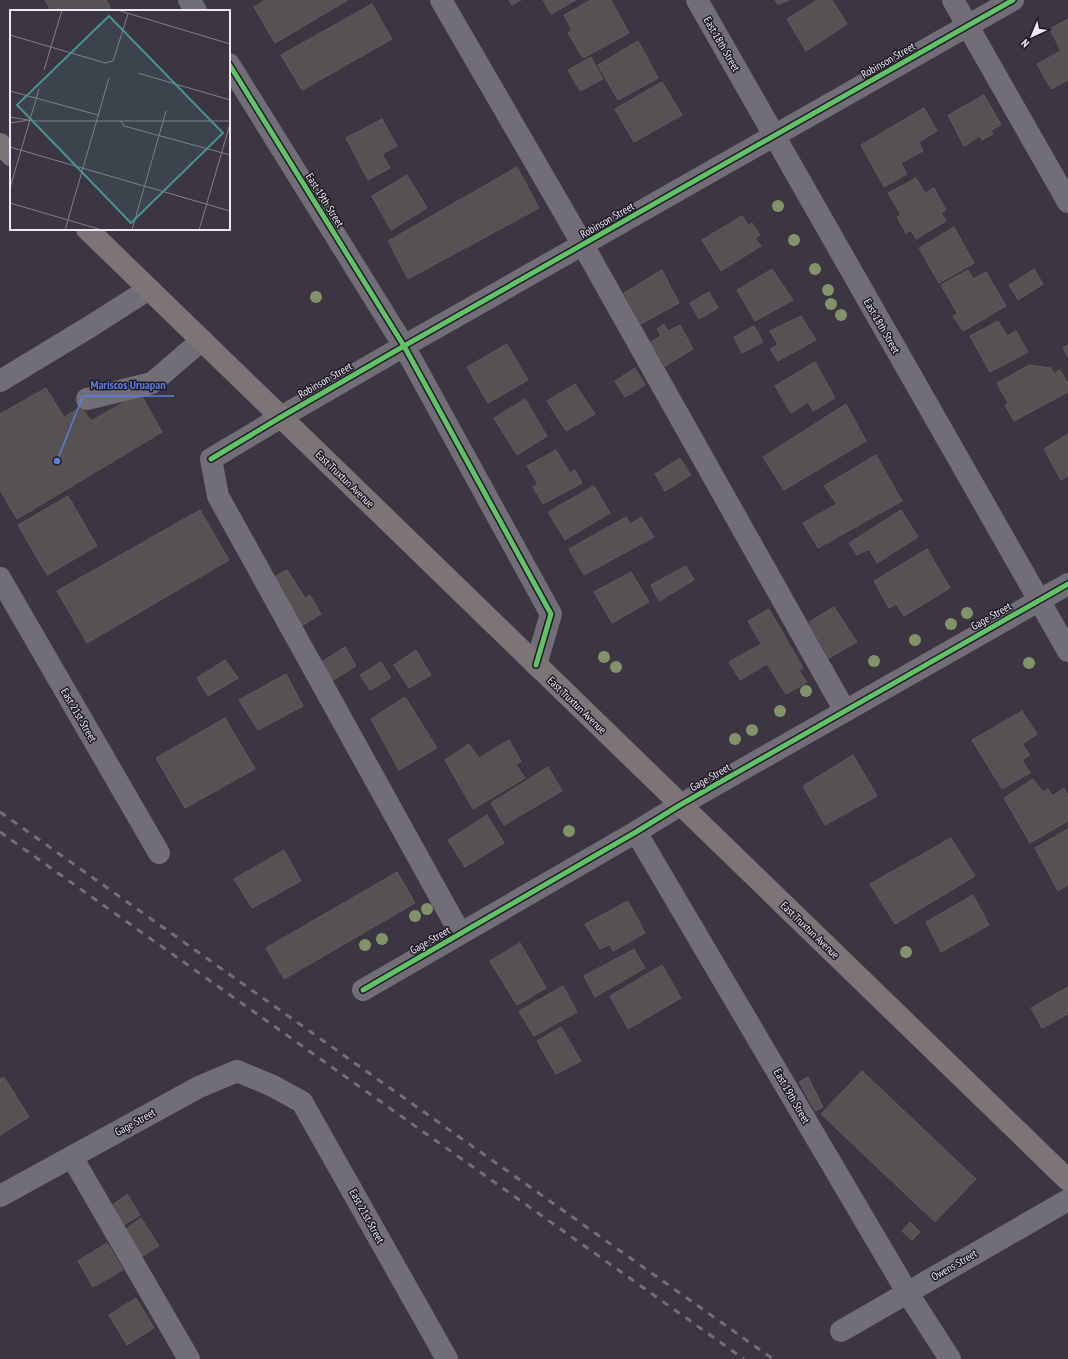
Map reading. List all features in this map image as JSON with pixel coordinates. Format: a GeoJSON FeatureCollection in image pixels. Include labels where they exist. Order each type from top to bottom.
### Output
{"type":"FeatureCollection","features":[{"type":"Feature","properties":{"kind":"main road"},"geometry":{"type":"LineString","coordinates":[[0,144],[10,154]]}},
{"type":"Feature","properties":{"kind":"main road","name":"East Truxtun Avenue"},"geometry":{"type":"LineString","coordinates":[[88,230],[1068,1180]]}},
{"type":"Feature","properties":{"kind":"street"},"geometry":{"type":"LineString","coordinates":[[189,0],[195,10]]}},
{"type":"Feature","properties":{"kind":"street"},"geometry":{"type":"LineString","coordinates":[[441,0],[583,245],[845,711]]}},
{"type":"Feature","properties":{"kind":"street","name":"East 18th Street"},"geometry":{"type":"LineString","coordinates":[[696,0],[1068,651]]}},
{"type":"Feature","properties":{"kind":"street"},"geometry":{"type":"LineString","coordinates":[[954,0],[1068,202]]}},
{"type":"Feature","properties":{"kind":"street","name":"Robinson Street"},"geometry":{"type":"LineString","coordinates":[[460,933],[218,496],[211,459],[404,346],[1013,0]]}},
{"type":"Feature","properties":{"kind":"street","name":"East 19th Street"},"geometry":{"type":"LineString","coordinates":[[230,66],[404,346],[551,614],[536,665]]}},
{"type":"Feature","properties":{"kind":"street"},"geometry":{"type":"LineString","coordinates":[[0,381],[91,326],[148,289]]}},
{"type":"Feature","properties":{"kind":"street"},"geometry":{"type":"LineString","coordinates":[[88,398],[152,383],[202,340]]}},
{"type":"Feature","properties":{"kind":"street","name":"East 21st Street"},"geometry":{"type":"LineString","coordinates":[[0,578],[159,853]]}},
{"type":"Feature","properties":{"kind":"street","name":"Gage Street"},"geometry":{"type":"LineString","coordinates":[[363,990],[680,805],[1068,584]]}},
{"type":"Feature","properties":{"kind":"street","name":"East 19th Street"},"geometry":{"type":"LineString","coordinates":[[636,832],[907,1292],[950,1359]]}},
{"type":"Feature","properties":{"kind":"street","name":"Gage Street"},"geometry":{"type":"LineString","coordinates":[[0,1196],[199,1087],[237,1071],[273,1086]]}},
{"type":"Feature","properties":{"kind":"street","name":"East 21st Street"},"geometry":{"type":"LineString","coordinates":[[273,1086],[302,1102],[447,1359]]}},
{"type":"Feature","properties":{"kind":"street"},"geometry":{"type":"LineString","coordinates":[[72,1157],[189,1359]]}},
{"type":"Feature","properties":{"kind":"street","name":"Owens Street"},"geometry":{"type":"LineString","coordinates":[[841,1330],[1068,1200]]}},
{"type":"Feature","properties":{"kind":"building"},"geometry":{"type":"Polygon","coordinates":[[[45,0],[106,0],[111,10],[50,10],[45,0]]]}},
{"type":"Feature","properties":{"kind":"building"},"geometry":{"type":"Polygon","coordinates":[[[266,0],[348,0],[275,43],[254,7],[266,0]]]}},
{"type":"Feature","properties":{"kind":"building"},"geometry":{"type":"Polygon","coordinates":[[[509,0],[521,0],[512,5],[509,0]]]}},
{"type":"Feature","properties":{"kind":"building"},"geometry":{"type":"Polygon","coordinates":[[[543,0],[576,0],[551,14],[543,0]]]}},
{"type":"Feature","properties":{"kind":"building"},"geometry":{"type":"Polygon","coordinates":[[[591,0],[611,0],[629,33],[583,58],[568,33],[572,30],[564,15],[591,0]]]}},
{"type":"Feature","properties":{"kind":"building"},"geometry":{"type":"Polygon","coordinates":[[[775,0],[789,0],[778,5],[775,0]]]}},
{"type":"Feature","properties":{"kind":"building"},"geometry":{"type":"Polygon","coordinates":[[[817,0],[832,0],[847,24],[806,51],[787,19],[817,0]]]}},
{"type":"Feature","properties":{"kind":"building"},"geometry":{"type":"Polygon","coordinates":[[[372,4],[392,39],[302,90],[281,55],[372,4]]]}},
{"type":"Feature","properties":{"kind":"building"},"geometry":{"type":"Polygon","coordinates":[[[1068,19],[1068,80],[1051,89],[1037,64],[1061,51],[1050,29],[1068,19]]]}},
{"type":"Feature","properties":{"kind":"building"},"geometry":{"type":"Polygon","coordinates":[[[638,41],[658,78],[618,100],[598,65],[638,41]]]}},
{"type":"Feature","properties":{"kind":"building"},"geometry":{"type":"Polygon","coordinates":[[[591,57],[603,79],[580,91],[568,70],[591,57]]]}},
{"type":"Feature","properties":{"kind":"building"},"geometry":{"type":"Polygon","coordinates":[[[662,82],[682,115],[634,142],[615,109],[662,82]]]}},
{"type":"Feature","properties":{"kind":"building"},"geometry":{"type":"Polygon","coordinates":[[[984,95],[1001,125],[991,130],[993,134],[982,140],[980,136],[964,146],[948,115],[984,95]]]}},
{"type":"Feature","properties":{"kind":"building"},"geometry":{"type":"Polygon","coordinates":[[[924,108],[937,131],[919,142],[923,151],[901,163],[907,174],[884,187],[861,145],[924,108]]]}},
{"type":"Feature","properties":{"kind":"building"},"geometry":{"type":"Polygon","coordinates":[[[382,119],[397,146],[382,154],[390,168],[368,180],[346,138],[382,119]]]}},
{"type":"Feature","properties":{"kind":"building"},"geometry":{"type":"Polygon","coordinates":[[[517,167],[539,208],[408,279],[388,241],[517,167]]]}},
{"type":"Feature","properties":{"kind":"building"},"geometry":{"type":"Polygon","coordinates":[[[407,175],[427,208],[391,230],[372,196],[407,175]]]}},
{"type":"Feature","properties":{"kind":"building"},"geometry":{"type":"Polygon","coordinates":[[[916,178],[925,193],[934,188],[946,210],[941,213],[946,221],[916,239],[911,230],[906,233],[897,217],[901,215],[888,193],[916,178]]]}},
{"type":"Feature","properties":{"kind":"building"},"geometry":{"type":"Polygon","coordinates":[[[742,216],[748,225],[752,223],[760,235],[755,238],[761,246],[721,271],[702,240],[742,216]]]}},
{"type":"Feature","properties":{"kind":"building"},"geometry":{"type":"Polygon","coordinates":[[[954,227],[974,263],[939,283],[919,248],[954,227]]]}},
{"type":"Feature","properties":{"kind":"building"},"geometry":{"type":"Polygon","coordinates":[[[772,269],[793,300],[755,321],[737,290],[772,269]]]}},
{"type":"Feature","properties":{"kind":"building"},"geometry":{"type":"Polygon","coordinates":[[[1034,269],[1043,284],[1018,300],[1009,285],[1034,269]]]}},
{"type":"Feature","properties":{"kind":"building"},"geometry":{"type":"Polygon","coordinates":[[[662,270],[679,303],[641,324],[624,293],[662,270]]]}},
{"type":"Feature","properties":{"kind":"building"},"geometry":{"type":"Polygon","coordinates":[[[968,270],[973,279],[986,272],[1006,306],[963,331],[953,316],[958,314],[941,285],[968,270]]]}},
{"type":"Feature","properties":{"kind":"building"},"geometry":{"type":"Polygon","coordinates":[[[709,292],[718,308],[699,319],[690,303],[709,292]]]}},
{"type":"Feature","properties":{"kind":"building"},"geometry":{"type":"Polygon","coordinates":[[[801,316],[816,340],[778,361],[770,349],[778,345],[770,331],[801,316]]]}},
{"type":"Feature","properties":{"kind":"building"},"geometry":{"type":"Polygon","coordinates":[[[998,321],[1007,336],[1016,331],[1028,352],[990,372],[970,336],[998,321]]]}},
{"type":"Feature","properties":{"kind":"building"},"geometry":{"type":"Polygon","coordinates":[[[664,324],[668,331],[680,325],[693,349],[665,366],[651,342],[661,336],[657,329],[664,324]]]}},
{"type":"Feature","properties":{"kind":"building"},"geometry":{"type":"Polygon","coordinates":[[[754,326],[763,342],[742,353],[734,337],[754,326]]]}},
{"type":"Feature","properties":{"kind":"building"},"geometry":{"type":"Polygon","coordinates":[[[507,344],[528,380],[488,403],[467,367],[507,344]]]}},
{"type":"Feature","properties":{"kind":"building"},"geometry":{"type":"Polygon","coordinates":[[[1068,345],[1068,357],[1063,348],[1068,345]]]}},
{"type":"Feature","properties":{"kind":"building"},"geometry":{"type":"Polygon","coordinates":[[[815,362],[835,398],[813,411],[808,402],[791,413],[775,386],[815,362]]]}},
{"type":"Feature","properties":{"kind":"building"},"geometry":{"type":"Polygon","coordinates":[[[1029,365],[1051,368],[1054,374],[1060,370],[1068,383],[1068,392],[1014,421],[1005,405],[1008,403],[997,383],[1029,365]]]}},
{"type":"Feature","properties":{"kind":"building"},"geometry":{"type":"Polygon","coordinates":[[[635,368],[645,385],[625,397],[615,381],[635,368]]]}},
{"type":"Feature","properties":{"kind":"building"},"geometry":{"type":"Polygon","coordinates":[[[575,384],[595,414],[566,431],[547,401],[575,384]]]}},
{"type":"Feature","properties":{"kind":"building"},"geometry":{"type":"Polygon","coordinates":[[[46,388],[64,417],[81,407],[91,421],[140,393],[162,432],[17,519],[0,490],[0,414],[46,388]]]}},
{"type":"Feature","properties":{"kind":"building"},"geometry":{"type":"Polygon","coordinates":[[[525,399],[547,436],[517,455],[494,418],[525,399]]]}},
{"type":"Feature","properties":{"kind":"building"},"geometry":{"type":"Polygon","coordinates":[[[846,404],[866,441],[784,490],[763,457],[846,404]]]}},
{"type":"Feature","properties":{"kind":"building"},"geometry":{"type":"Polygon","coordinates":[[[1068,434],[1068,476],[1061,480],[1044,449],[1068,434]]]}},
{"type":"Feature","properties":{"kind":"building"},"geometry":{"type":"Polygon","coordinates":[[[556,450],[570,473],[575,470],[582,483],[543,504],[533,487],[538,484],[527,466],[556,450]]]}},
{"type":"Feature","properties":{"kind":"building"},"geometry":{"type":"Polygon","coordinates":[[[876,455],[902,501],[818,548],[803,523],[837,504],[824,486],[876,455]]]}},
{"type":"Feature","properties":{"kind":"building"},"geometry":{"type":"Polygon","coordinates":[[[680,458],[691,475],[665,491],[655,474],[680,458]]]}},
{"type":"Feature","properties":{"kind":"building"},"geometry":{"type":"Polygon","coordinates":[[[594,486],[610,513],[565,540],[548,512],[594,486]]]}},
{"type":"Feature","properties":{"kind":"building"},"geometry":{"type":"Polygon","coordinates":[[[68,496],[97,546],[47,575],[18,525],[68,496]]]}},
{"type":"Feature","properties":{"kind":"building"},"geometry":{"type":"Polygon","coordinates":[[[200,510],[229,560],[87,643],[57,591],[200,510]]]}},
{"type":"Feature","properties":{"kind":"building"},"geometry":{"type":"Polygon","coordinates":[[[901,510],[918,537],[877,563],[869,549],[857,555],[849,543],[901,510]]]}},
{"type":"Feature","properties":{"kind":"building"},"geometry":{"type":"Polygon","coordinates":[[[626,517],[630,524],[641,517],[654,537],[584,575],[569,549],[626,517]]]}},
{"type":"Feature","properties":{"kind":"building"},"geometry":{"type":"Polygon","coordinates":[[[927,549],[950,588],[904,616],[896,604],[889,608],[874,581],[927,549]]]}},
{"type":"Feature","properties":{"kind":"building"},"geometry":{"type":"Polygon","coordinates":[[[686,566],[694,580],[659,601],[651,585],[686,566]]]}},
{"type":"Feature","properties":{"kind":"building"},"geometry":{"type":"Polygon","coordinates":[[[287,570],[305,598],[310,595],[321,614],[298,628],[270,579],[287,570]]]}},
{"type":"Feature","properties":{"kind":"building"},"geometry":{"type":"Polygon","coordinates":[[[631,572],[649,602],[612,623],[594,592],[631,572]]]}},
{"type":"Feature","properties":{"kind":"building"},"geometry":{"type":"Polygon","coordinates":[[[834,607],[857,642],[829,658],[809,622],[834,607]]]}},
{"type":"Feature","properties":{"kind":"building"},"geometry":{"type":"Polygon","coordinates":[[[769,609],[803,668],[799,671],[807,682],[786,694],[767,664],[740,680],[729,662],[761,644],[748,621],[769,609]]]}},
{"type":"Feature","properties":{"kind":"building"},"geometry":{"type":"Polygon","coordinates":[[[345,647],[356,666],[333,680],[322,662],[345,647]]]}},
{"type":"Feature","properties":{"kind":"building"},"geometry":{"type":"Polygon","coordinates":[[[416,650],[431,675],[409,688],[394,665],[416,650]]]}},
{"type":"Feature","properties":{"kind":"building"},"geometry":{"type":"Polygon","coordinates":[[[225,660],[238,678],[208,696],[197,678],[225,660]]]}},
{"type":"Feature","properties":{"kind":"building"},"geometry":{"type":"Polygon","coordinates":[[[381,662],[391,678],[370,690],[360,675],[381,662]]]}},
{"type":"Feature","properties":{"kind":"building"},"geometry":{"type":"Polygon","coordinates":[[[286,674],[303,706],[258,730],[239,700],[286,674]]]}},
{"type":"Feature","properties":{"kind":"building"},"geometry":{"type":"Polygon","coordinates":[[[405,697],[437,748],[399,770],[371,719],[405,697]]]}},
{"type":"Feature","properties":{"kind":"building"},"geometry":{"type":"Polygon","coordinates":[[[1022,711],[1037,734],[1022,744],[1030,755],[1022,760],[1030,773],[1002,789],[972,740],[1022,711]]]}},
{"type":"Feature","properties":{"kind":"building"},"geometry":{"type":"Polygon","coordinates":[[[225,718],[255,769],[185,808],[156,758],[225,718]]]}},
{"type":"Feature","properties":{"kind":"building"},"geometry":{"type":"Polygon","coordinates":[[[509,740],[521,761],[516,765],[525,778],[473,809],[445,760],[469,744],[479,758],[509,740]]]}},
{"type":"Feature","properties":{"kind":"building"},"geometry":{"type":"Polygon","coordinates":[[[853,755],[877,796],[825,825],[803,786],[853,755]]]}},
{"type":"Feature","properties":{"kind":"building"},"geometry":{"type":"Polygon","coordinates":[[[548,767],[562,791],[504,825],[491,803],[548,767]]]}},
{"type":"Feature","properties":{"kind":"building"},"geometry":{"type":"Polygon","coordinates":[[[1033,779],[1043,792],[1048,789],[1052,796],[1064,788],[1068,795],[1068,821],[1030,843],[1004,798],[1033,779]]]}},
{"type":"Feature","properties":{"kind":"building"},"geometry":{"type":"Polygon","coordinates":[[[487,815],[504,843],[465,867],[448,840],[487,815]]]}},
{"type":"Feature","properties":{"kind":"building"},"geometry":{"type":"Polygon","coordinates":[[[1068,829],[1068,885],[1058,891],[1035,848],[1068,829]]]}},
{"type":"Feature","properties":{"kind":"building"},"geometry":{"type":"Polygon","coordinates":[[[951,838],[975,876],[895,924],[870,884],[951,838]]]}},
{"type":"Feature","properties":{"kind":"building"},"geometry":{"type":"Polygon","coordinates":[[[284,850],[301,881],[252,908],[234,879],[284,850]]]}},
{"type":"Feature","properties":{"kind":"building"},"geometry":{"type":"Polygon","coordinates":[[[397,872],[415,903],[284,979],[266,948],[397,872]]]}},
{"type":"Feature","properties":{"kind":"building"},"geometry":{"type":"Polygon","coordinates":[[[973,895],[989,925],[941,952],[926,922],[973,895]]]}},
{"type":"Feature","properties":{"kind":"building"},"geometry":{"type":"Polygon","coordinates":[[[628,901],[645,933],[613,951],[610,944],[600,949],[585,924],[628,901]]]}},
{"type":"Feature","properties":{"kind":"building"},"geometry":{"type":"Polygon","coordinates":[[[520,943],[546,988],[517,1005],[490,961],[520,943]]]}},
{"type":"Feature","properties":{"kind":"building"},"geometry":{"type":"Polygon","coordinates":[[[634,949],[645,968],[595,997],[584,976],[634,949]]]}},
{"type":"Feature","properties":{"kind":"building"},"geometry":{"type":"Polygon","coordinates":[[[662,965],[681,998],[628,1029],[610,996],[662,965]]]}},
{"type":"Feature","properties":{"kind":"building"},"geometry":{"type":"Polygon","coordinates":[[[563,986],[577,1012],[534,1036],[519,1011],[563,986]]]}},
{"type":"Feature","properties":{"kind":"building"},"geometry":{"type":"Polygon","coordinates":[[[1068,987],[1068,1014],[1042,1028],[1031,1008],[1068,987]]]}},
{"type":"Feature","properties":{"kind":"building"},"geometry":{"type":"Polygon","coordinates":[[[561,1027],[581,1061],[556,1074],[537,1041],[561,1027]]]}},
{"type":"Feature","properties":{"kind":"building"},"geometry":{"type":"Polygon","coordinates":[[[862,1071],[976,1179],[935,1222],[821,1114],[862,1071]]]}},
{"type":"Feature","properties":{"kind":"building"},"geometry":{"type":"Polygon","coordinates":[[[4,1077],[29,1117],[0,1135],[0,1079],[4,1077]]]}},
{"type":"Feature","properties":{"kind":"building"},"geometry":{"type":"Polygon","coordinates":[[[808,1077],[823,1107],[815,1111],[799,1082],[808,1077]]]}},
{"type":"Feature","properties":{"kind":"building"},"geometry":{"type":"Polygon","coordinates":[[[127,1194],[140,1215],[122,1226],[110,1207],[127,1194]]]}},
{"type":"Feature","properties":{"kind":"building"},"geometry":{"type":"Polygon","coordinates":[[[141,1218],[159,1246],[142,1256],[126,1229],[141,1218]]]}},
{"type":"Feature","properties":{"kind":"building"},"geometry":{"type":"Polygon","coordinates":[[[910,1222],[920,1232],[912,1240],[902,1231],[910,1222]]]}},
{"type":"Feature","properties":{"kind":"building"},"geometry":{"type":"Polygon","coordinates":[[[107,1243],[123,1270],[93,1287],[78,1261],[107,1243]]]}},
{"type":"Feature","properties":{"kind":"building"},"geometry":{"type":"Polygon","coordinates":[[[136,1298],[154,1328],[127,1345],[109,1315],[136,1298]]]}},
{"type":"Feature","properties":{"kind":"railway"},"geometry":{"type":"LineString","coordinates":[[0,812],[773,1359]]}},
{"type":"Feature","properties":{"kind":"railway"},"geometry":{"type":"LineString","coordinates":[[0,832],[744,1359]]}},
{"type":"Feature","properties":{"kind":"cycle path"},"geometry":{"type":"LineString","coordinates":[[211,459],[404,346],[1013,0]]}},
{"type":"Feature","properties":{"kind":"cycle path"},"geometry":{"type":"LineString","coordinates":[[230,66],[404,346],[551,614],[536,665]]}},
{"type":"Feature","properties":{"kind":"cycle path"},"geometry":{"type":"LineString","coordinates":[[363,990],[680,805],[1068,584]]}},
{"type":"Feature","properties":{"kind":"place","name":"Mariscos Uruapan"},"geometry":{"type":"Point","coordinates":[57,461]}}]}
